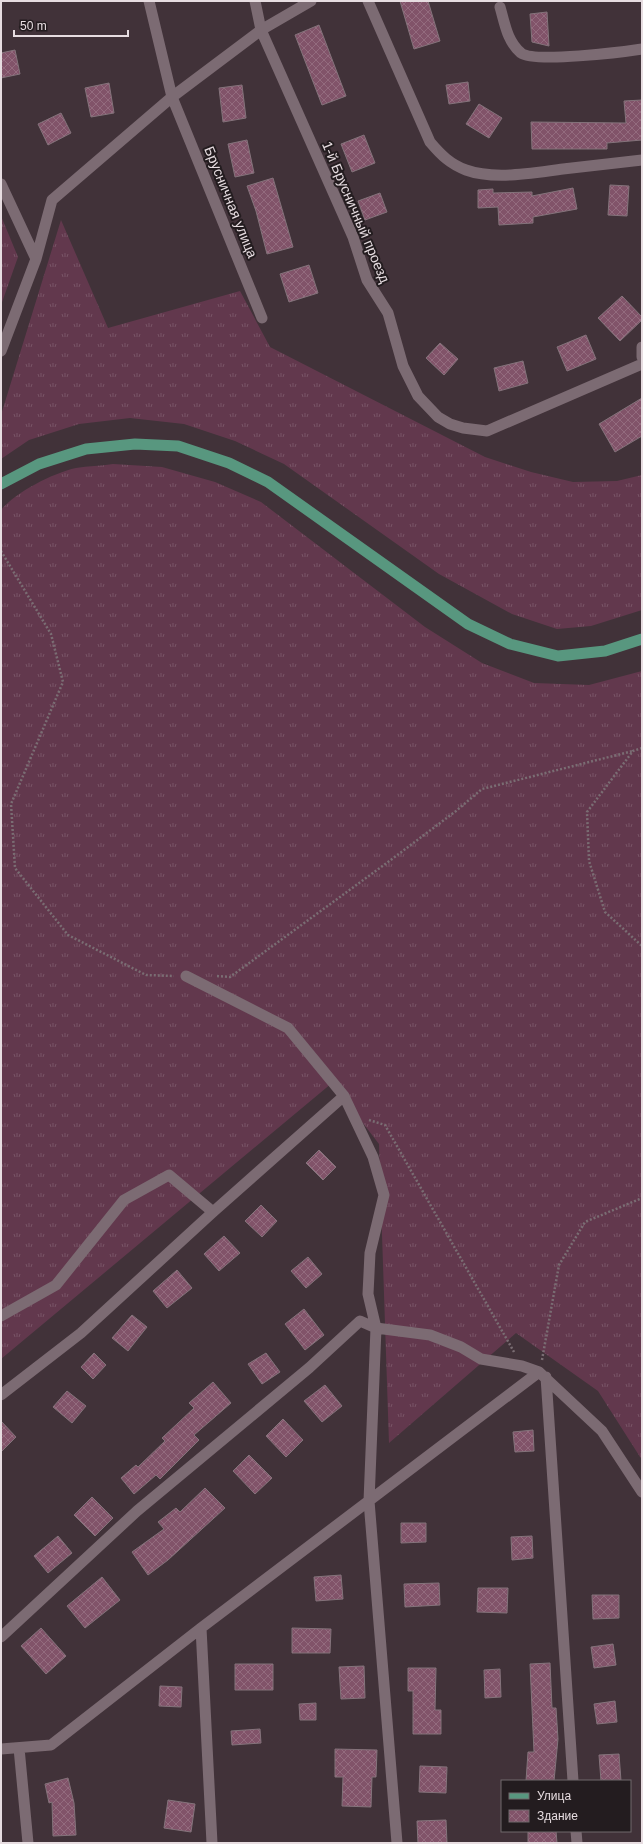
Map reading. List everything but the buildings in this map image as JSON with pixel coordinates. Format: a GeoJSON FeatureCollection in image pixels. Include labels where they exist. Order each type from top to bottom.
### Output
{"type":"FeatureCollection","features":[{"type":"Feature","properties":{"kind":"main road"},"geometry":{"type":"LineString","coordinates":[[1,484],[38,464],[86,449],[135,444],[178,446],[229,463],[268,482],[468,624],[510,644],[558,656],[605,651],[642,639]]}},
{"type":"Feature","properties":{"kind":"street","name":"Брусничная улица"},"geometry":{"type":"LineString","coordinates":[[149,1],[172,97],[262,318]]}},
{"type":"Feature","properties":{"kind":"street","name":"1-й Брусничный проезд"},"geometry":{"type":"LineString","coordinates":[[255,1],[261,30],[352,236],[366,280],[388,313],[395,342],[406,372],[418,396],[426,407],[438,417],[450,424],[463,428],[487,431],[642,364]]}},
{"type":"Feature","properties":{"kind":"street"},"geometry":{"type":"LineString","coordinates":[[1,351],[36,259],[52,200],[172,97],[261,30],[312,1]]}},
{"type":"Feature","properties":{"kind":"street"},"geometry":{"type":"LineString","coordinates":[[368,1],[430,142],[440,155],[450,163],[468,171],[517,175],[642,160]]}},
{"type":"Feature","properties":{"kind":"street"},"geometry":{"type":"LineString","coordinates":[[500,6],[509,40],[522,54],[554,58],[642,49]]}},
{"type":"Feature","properties":{"kind":"street"},"geometry":{"type":"LineString","coordinates":[[1,184],[36,259]]}},
{"type":"Feature","properties":{"kind":"street"},"geometry":{"type":"LineString","coordinates":[[642,347],[642,357]]}},
{"type":"Feature","properties":{"kind":"street"},"geometry":{"type":"LineString","coordinates":[[186,976],[288,1028],[344,1096],[373,1157],[384,1195],[370,1253],[368,1294],[376,1328],[369,1501],[397,1843]]}},
{"type":"Feature","properties":{"kind":"street"},"geometry":{"type":"LineString","coordinates":[[1,1395],[81,1333],[213,1212],[344,1096]]}},
{"type":"Feature","properties":{"kind":"street"},"geometry":{"type":"LineString","coordinates":[[1,1316],[56,1285],[124,1200],[169,1175],[213,1212]]}},
{"type":"Feature","properties":{"kind":"street"},"geometry":{"type":"LineString","coordinates":[[1,1637],[137,1511],[309,1368],[360,1321],[376,1328],[430,1336],[461,1347],[481,1359],[522,1366],[543,1374],[602,1431],[642,1492]]}},
{"type":"Feature","properties":{"kind":"street"},"geometry":{"type":"LineString","coordinates":[[1,1749],[51,1745],[201,1628],[369,1501],[543,1374]]}},
{"type":"Feature","properties":{"kind":"street"},"geometry":{"type":"LineString","coordinates":[[543,1374],[573,1780]]}},
{"type":"Feature","properties":{"kind":"street"},"geometry":{"type":"LineString","coordinates":[[201,1628],[212,1843]]}},
{"type":"Feature","properties":{"kind":"street"},"geometry":{"type":"LineString","coordinates":[[19,1748],[28,1843]]}},
{"type":"Feature","properties":{"kind":"street"},"geometry":{"type":"LineString","coordinates":[[576,1832],[577,1843]]}},
{"type":"Feature","properties":{"kind":"path"},"geometry":{"type":"LineString","coordinates":[[1,550],[51,634],[63,682],[11,804],[15,868],[68,935],[146,975],[186,976]]}},
{"type":"Feature","properties":{"kind":"path"},"geometry":{"type":"LineString","coordinates":[[216,976],[230,977],[400,853],[482,789],[642,748]]}},
{"type":"Feature","properties":{"kind":"path"},"geometry":{"type":"LineString","coordinates":[[633,751],[586,812],[589,861],[606,912],[642,946]]}},
{"type":"Feature","properties":{"kind":"path"},"geometry":{"type":"LineString","coordinates":[[356,1123],[362,1118],[385,1126],[522,1366]]}},
{"type":"Feature","properties":{"kind":"path"},"geometry":{"type":"LineString","coordinates":[[543,1374],[559,1265],[585,1222],[642,1198]]}},
{"type":"Feature","properties":{"kind":"green space"},"geometry":{"type":"Polygon","coordinates":[[[1,216],[18,257],[1,305],[1,216]]]}},
{"type":"Feature","properties":{"kind":"green space"},"geometry":{"type":"Polygon","coordinates":[[[61,220],[108,328],[240,291],[270,347],[485,457],[531,472],[573,482],[617,481],[642,475],[642,610],[591,626],[557,629],[512,614],[439,574],[284,464],[235,441],[184,424],[130,418],[79,424],[29,440],[1,459],[1,415],[61,220]]]}},
{"type":"Feature","properties":{"kind":"green space"},"geometry":{"type":"Polygon","coordinates":[[[113,464],[162,467],[215,482],[261,502],[425,627],[482,663],[534,683],[589,685],[642,671],[642,1460],[598,1391],[516,1333],[389,1443],[379,1144],[332,1083],[1,1359],[1,510],[25,490],[57,474],[76,468],[113,464]]]}}]}
